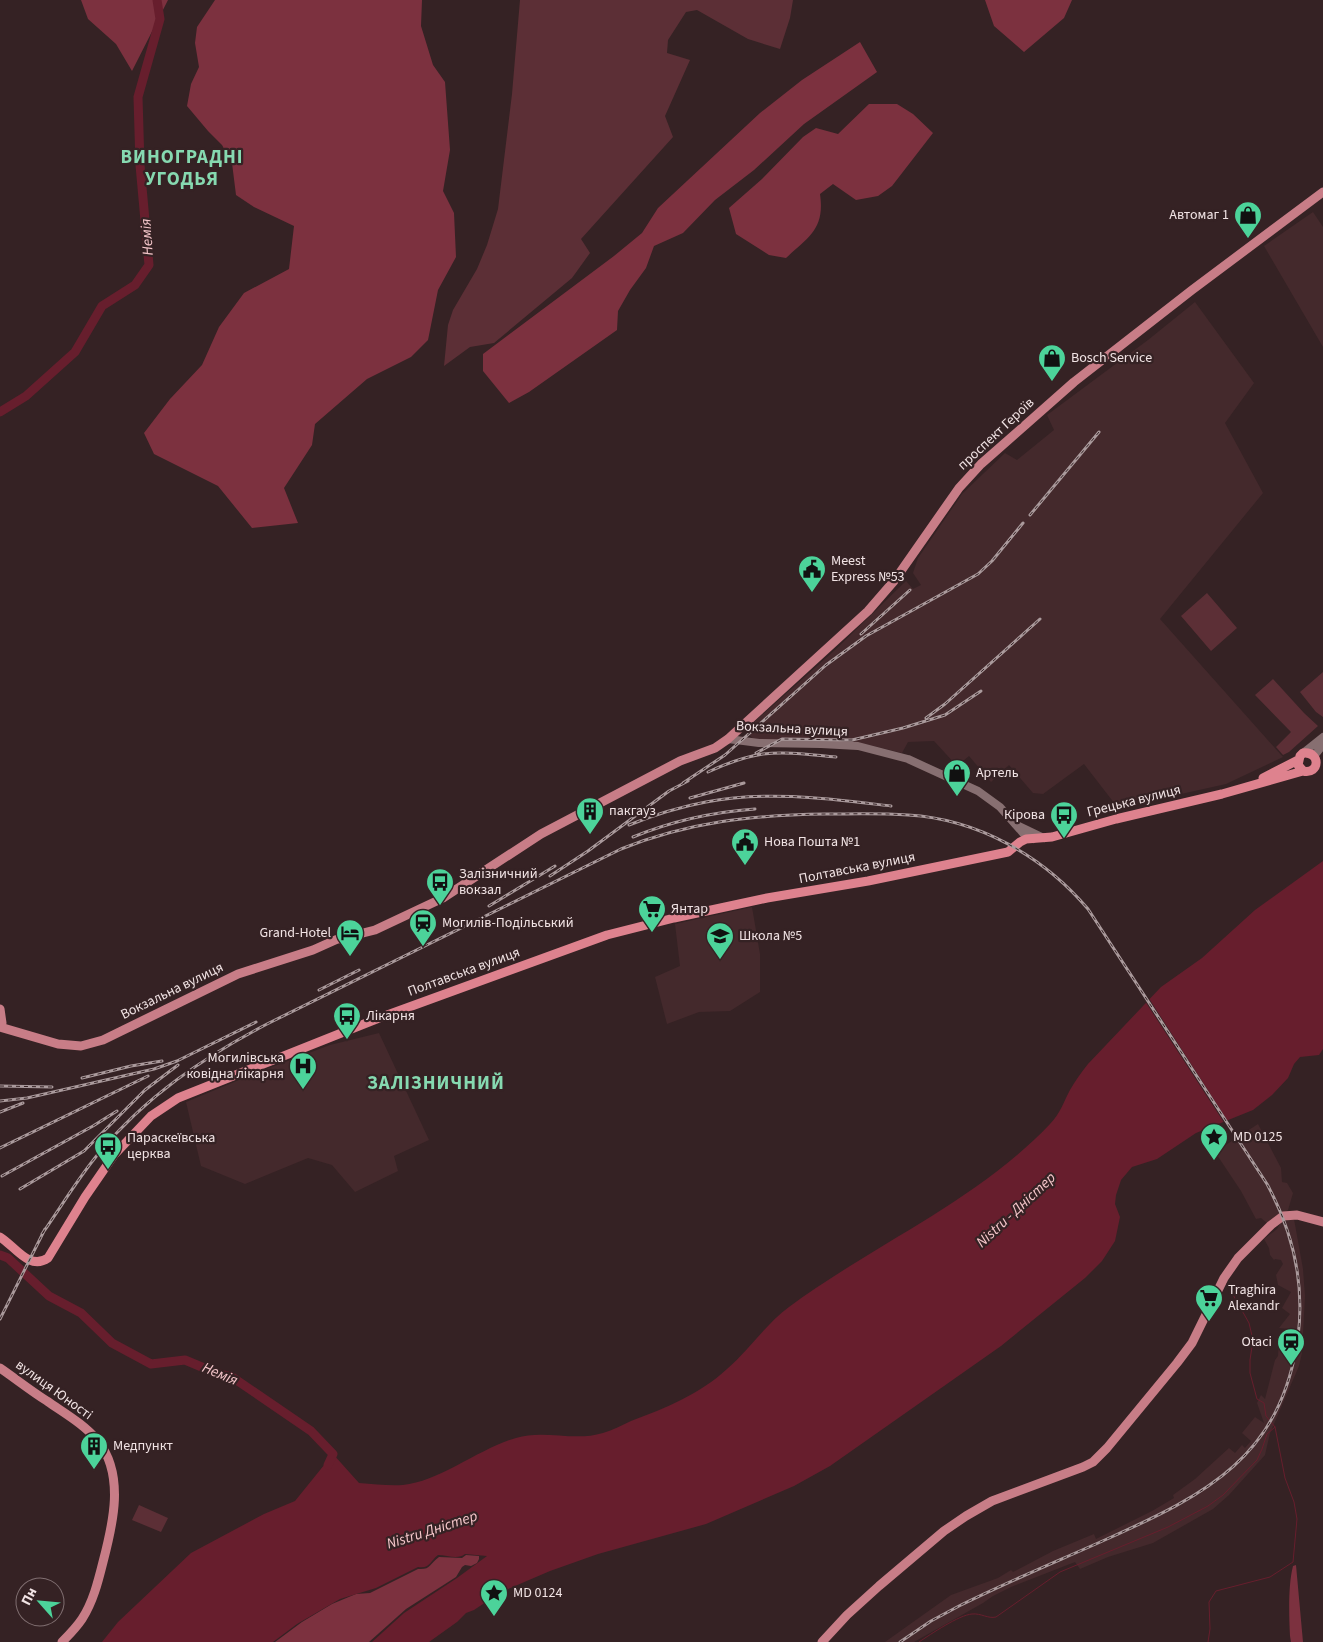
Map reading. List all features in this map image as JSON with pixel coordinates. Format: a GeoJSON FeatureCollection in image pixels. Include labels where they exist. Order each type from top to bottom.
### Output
{"type":"FeatureCollection","features":[{"type":"Feature","properties":{"kind":"highway"},"geometry":{"type":"LineString","coordinates":[[1308,753],[1317,757],[1319,768],[1307,772],[1303,771],[1298,765],[1301,757],[1308,753]]}},
{"type":"Feature","properties":{"kind":"highway","name":"Грецька вулиця"},"geometry":{"type":"LineString","coordinates":[[1247,786],[1301,757]]}},
{"type":"Feature","properties":{"kind":"highway","name":"Грецька вулиця"},"geometry":{"type":"LineString","coordinates":[[1029,839],[1044,838],[1222,794],[1303,771]]}},
{"type":"Feature","properties":{"kind":"highway","name":"Полтавська вулиця"},"geometry":{"type":"LineString","coordinates":[[0,1237],[30,1261],[44,1261],[52,1254],[85,1197],[114,1155],[150,1116],[186,1094],[379,1018],[607,935],[682,916],[767,898],[868,882],[1008,852],[1018,844],[1029,839]]}},
{"type":"Feature","properties":{"kind":"main road","name":"проспект Героїв"},"geometry":{"type":"LineString","coordinates":[[728,739],[868,611],[894,581],[959,488],[981,464],[1074,382],[1222,267],[1323,192]]}},
{"type":"Feature","properties":{"kind":"main road"},"geometry":{"type":"LineString","coordinates":[[1301,757],[1323,737]]}},
{"type":"Feature","properties":{"kind":"main road","name":"Вокзальна вулиця"},"geometry":{"type":"LineString","coordinates":[[1,1024],[16,1031],[58,1044],[81,1046],[103,1040],[238,974],[356,936],[393,922],[443,898],[542,834],[680,761],[714,748],[728,739],[759,743],[858,746],[908,759],[978,790],[1000,807],[1029,839]]}},
{"type":"Feature","properties":{"kind":"main road"},"geometry":{"type":"LineString","coordinates":[[1317,757],[1323,745]]}},
{"type":"Feature","properties":{"kind":"main road","name":"Вокзальна вулиця"},"geometry":{"type":"LineString","coordinates":[[1015,824],[1044,838]]}},
{"type":"Feature","properties":{"kind":"main road"},"geometry":{"type":"LineString","coordinates":[[1015,824],[1018,844]]}},
{"type":"Feature","properties":{"kind":"main road"},"geometry":{"type":"LineString","coordinates":[[0,1010],[1,1024]]}},
{"type":"Feature","properties":{"kind":"main road"},"geometry":{"type":"LineString","coordinates":[[822,1642],[847,1615],[879,1586],[944,1531],[966,1516],[992,1501],[1079,1469],[1096,1458],[1113,1441],[1178,1363],[1192,1343],[1232,1264],[1281,1217],[1288,1214],[1323,1222]]}},
{"type":"Feature","properties":{"kind":"main road","name":"вулиця Юності"},"geometry":{"type":"LineString","coordinates":[[0,1368],[93,1435],[110,1465],[114,1494],[112,1520],[100,1572],[89,1605],[82,1619],[73,1632],[62,1642]]}},
{"type":"Feature","properties":{"kind":"shaded area"},"geometry":{"type":"Polygon","coordinates":[[[81,0],[168,0],[132,71],[116,44],[88,19],[81,0]]]}},
{"type":"Feature","properties":{"kind":"shaded area"},"geometry":{"type":"Polygon","coordinates":[[[215,0],[422,0],[421,26],[433,65],[445,82],[450,150],[443,191],[454,213],[456,257],[438,290],[428,340],[411,357],[367,379],[315,424],[312,445],[284,488],[298,523],[252,528],[218,486],[154,454],[144,433],[170,399],[202,365],[219,327],[244,293],[289,269],[294,226],[254,207],[236,195],[232,163],[222,145],[187,106],[191,84],[199,67],[195,43],[197,27],[215,0]]]}},
{"type":"Feature","properties":{"kind":"shaded area"},"geometry":{"type":"Polygon","coordinates":[[[520,0],[793,0],[790,18],[780,49],[748,39],[697,10],[686,12],[668,40],[667,53],[690,60],[665,116],[673,137],[581,239],[590,253],[572,278],[494,343],[470,347],[444,366],[448,325],[453,310],[477,269],[487,245],[498,209],[512,94],[520,0]]]}},
{"type":"Feature","properties":{"kind":"shaded area"},"geometry":{"type":"Polygon","coordinates":[[[985,0],[1072,0],[1064,18],[1024,52],[994,26],[985,0]]]}},
{"type":"Feature","properties":{"kind":"shaded area"},"geometry":{"type":"Polygon","coordinates":[[[860,42],[877,72],[804,124],[754,170],[715,200],[683,233],[654,246],[646,268],[618,311],[617,330],[529,392],[509,403],[483,371],[483,354],[642,233],[658,208],[760,113],[802,80],[860,42]]]}},
{"type":"Feature","properties":{"kind":"shaded area"},"geometry":{"type":"Polygon","coordinates":[[[869,104],[897,104],[913,114],[933,133],[892,186],[878,196],[856,200],[833,184],[820,194],[820,216],[814,231],[786,258],[769,255],[736,234],[729,208],[762,179],[803,137],[816,128],[838,134],[869,104]]]}},
{"type":"Feature","properties":{"kind":"shaded area"},"geometry":{"type":"Polygon","coordinates":[[[1313,212],[1323,227],[1323,347],[1264,246],[1313,212]]]}},
{"type":"Feature","properties":{"kind":"shaded area"},"geometry":{"type":"Polygon","coordinates":[[[1195,302],[1254,383],[1225,423],[1263,493],[1160,619],[1283,757],[1226,784],[1118,808],[1084,764],[1043,794],[1033,793],[1009,765],[991,782],[969,756],[957,766],[934,741],[908,742],[902,753],[865,744],[756,742],[745,730],[835,650],[906,581],[913,589],[921,585],[913,573],[918,558],[962,494],[1005,453],[1017,460],[1054,430],[1047,415],[1148,340],[1195,302]]]}},
{"type":"Feature","properties":{"kind":"shaded area"},"geometry":{"type":"Polygon","coordinates":[[[1207,593],[1237,628],[1211,651],[1181,616],[1207,593]]]}},
{"type":"Feature","properties":{"kind":"shaded area"},"geometry":{"type":"Polygon","coordinates":[[[1323,672],[1323,717],[1316,712],[1300,692],[1323,672]]]}},
{"type":"Feature","properties":{"kind":"shaded area"},"geometry":{"type":"Polygon","coordinates":[[[1273,679],[1318,726],[1289,752],[1283,755],[1276,747],[1291,732],[1255,695],[1273,679]]]}},
{"type":"Feature","properties":{"kind":"shaded area","name":"Школа №5"},"geometry":{"type":"Polygon","coordinates":[[[752,907],[760,954],[760,992],[730,1011],[699,1012],[667,1024],[655,977],[680,966],[675,924],[752,907]]]}},
{"type":"Feature","properties":{"kind":"shaded area"},"geometry":{"type":"Polygon","coordinates":[[[379,1033],[429,1140],[394,1156],[398,1171],[355,1192],[332,1165],[308,1158],[245,1184],[201,1166],[186,1102],[330,1045],[379,1033]]]}},
{"type":"Feature","properties":{"kind":"shaded area"},"geometry":{"type":"Polygon","coordinates":[[[1258,1124],[1281,1168],[1282,1182],[1287,1183],[1293,1193],[1288,1210],[1268,1224],[1261,1218],[1256,1219],[1241,1191],[1215,1152],[1258,1124]]]}},
{"type":"Feature","properties":{"kind":"shaded area"},"geometry":{"type":"Polygon","coordinates":[[[1294,1219],[1303,1269],[1305,1296],[1302,1353],[1299,1366],[1270,1433],[1265,1455],[1229,1495],[1213,1509],[1153,1543],[1108,1557],[1080,1569],[1075,1562],[1011,1587],[914,1642],[885,1642],[951,1595],[998,1578],[1011,1570],[1013,1572],[1053,1551],[1094,1534],[1096,1539],[1152,1511],[1174,1498],[1173,1495],[1195,1479],[1229,1448],[1235,1453],[1242,1445],[1245,1448],[1251,1441],[1242,1433],[1255,1417],[1264,1423],[1257,1403],[1261,1395],[1265,1399],[1275,1360],[1278,1356],[1279,1342],[1286,1343],[1289,1329],[1279,1328],[1290,1314],[1282,1308],[1291,1292],[1278,1285],[1276,1275],[1283,1264],[1281,1260],[1274,1260],[1270,1255],[1269,1248],[1264,1239],[1277,1229],[1282,1220],[1294,1219]]]}},
{"type":"Feature","properties":{"kind":"shaded area"},"geometry":{"type":"Polygon","coordinates":[[[139,1505],[168,1518],[161,1532],[132,1520],[139,1505]]]}},
{"type":"Feature","properties":{"kind":"shaded area"},"geometry":{"type":"Polygon","coordinates":[[[466,1555],[479,1556],[477,1563],[462,1567],[456,1577],[406,1609],[369,1642],[275,1642],[302,1622],[332,1604],[356,1594],[370,1593],[418,1569],[428,1567],[439,1557],[462,1558],[466,1555]]]}},
{"type":"Feature","properties":{"kind":"shaded area"},"geometry":{"type":"Polygon","coordinates":[[[1296,1565],[1303,1642],[1291,1642],[1290,1636],[1290,1582],[1293,1566],[1296,1565]]]}},
{"type":"Feature","properties":{"kind":"water"},"geometry":{"type":"Polygon","coordinates":[[[1323,861],[1323,1049],[1319,1055],[1300,1057],[1294,1064],[1288,1078],[1272,1095],[1253,1110],[1196,1133],[1157,1159],[1132,1167],[1121,1180],[1116,1195],[1115,1204],[1120,1217],[1115,1241],[1102,1261],[1085,1278],[1001,1346],[830,1466],[794,1486],[706,1524],[598,1554],[550,1571],[501,1592],[474,1610],[466,1613],[457,1622],[429,1642],[372,1642],[404,1613],[487,1556],[465,1554],[456,1557],[438,1555],[425,1567],[418,1567],[376,1588],[340,1599],[297,1624],[273,1642],[102,1642],[118,1622],[191,1553],[264,1514],[295,1501],[333,1454],[359,1483],[403,1485],[417,1483],[431,1478],[488,1449],[516,1438],[537,1435],[581,1436],[607,1432],[670,1405],[706,1386],[735,1362],[772,1322],[789,1307],[822,1284],[957,1200],[1021,1152],[1053,1120],[1078,1077],[1088,1064],[1161,987],[1202,958],[1255,910],[1323,861]]]}},
{"type":"Feature","properties":{"kind":"pier"},"geometry":{"type":"Polygon","coordinates":[[[1148,997],[1229,1123],[1225,1124],[1145,1001],[1148,997]]]}},
{"type":"Feature","properties":{"kind":"waterway","name":"Немія"},"geometry":{"type":"LineString","coordinates":[[0,412],[26,396],[75,352],[102,306],[135,285],[149,265],[140,165],[138,97],[160,19],[157,0]]}},
{"type":"Feature","properties":{"kind":"waterway","name":"Немія"},"geometry":{"type":"LineString","coordinates":[[0,1255],[8,1258],[49,1296],[81,1313],[112,1343],[151,1364],[185,1360],[216,1373],[232,1377],[311,1431],[333,1454],[328,1465]]}},
{"type":"Feature","properties":{"kind":"waterway"},"geometry":{"type":"LineString","coordinates":[[1208,1642],[1210,1629],[1209,1602],[1216,1591],[1270,1577],[1293,1562],[1297,1519],[1294,1502],[1285,1478],[1275,1427],[1266,1416],[1264,1403],[1257,1399],[1250,1373],[1253,1340],[1249,1323],[1227,1284]]}},
{"type":"Feature","properties":{"kind":"waterway"},"geometry":{"type":"LineString","coordinates":[[919,1642],[945,1625],[966,1615],[975,1614],[996,1617],[1060,1572],[1168,1527],[1208,1506],[1223,1495],[1257,1460],[1267,1434],[1275,1427]]}},
{"type":"Feature","properties":{"kind":"railway"},"geometry":{"type":"LineString","coordinates":[[1030,515],[1099,432]]}},
{"type":"Feature","properties":{"kind":"railway"},"geometry":{"type":"LineString","coordinates":[[683,783],[725,755],[826,665],[866,636],[978,574],[992,561],[1023,523]]}},
{"type":"Feature","properties":{"kind":"railway"},"geometry":{"type":"LineString","coordinates":[[861,634],[910,590]]}},
{"type":"Feature","properties":{"kind":"railway"},"geometry":{"type":"LineString","coordinates":[[926,718],[945,704],[1040,619]]}},
{"type":"Feature","properties":{"kind":"railway"},"geometry":{"type":"LineString","coordinates":[[756,753],[782,739],[852,740],[903,728],[945,715],[981,691]]}},
{"type":"Feature","properties":{"kind":"railway"},"geometry":{"type":"LineString","coordinates":[[708,772],[735,761],[763,754],[790,753],[836,757]]}},
{"type":"Feature","properties":{"kind":"railway"},"geometry":{"type":"LineString","coordinates":[[550,876],[588,851],[669,791],[688,781]]}},
{"type":"Feature","properties":{"kind":"railway"},"geometry":{"type":"LineString","coordinates":[[690,798],[744,783]]}},
{"type":"Feature","properties":{"kind":"railway"},"geometry":{"type":"LineString","coordinates":[[629,825],[686,806],[729,798],[798,797],[891,806]]}},
{"type":"Feature","properties":{"kind":"railway"},"geometry":{"type":"LineString","coordinates":[[633,837],[693,818],[755,809]]}},
{"type":"Feature","properties":{"kind":"railway"},"geometry":{"type":"LineString","coordinates":[[42,1234],[84,1172],[117,1133],[156,1096],[198,1065],[267,1024],[621,849],[671,832],[696,826],[772,816],[898,814],[934,818],[984,833],[1030,857],[1070,890],[1088,909],[1267,1184],[1284,1220],[1295,1258],[1300,1297],[1298,1337],[1289,1378],[1275,1413],[1256,1442],[1234,1466],[1207,1487],[1143,1522],[959,1606],[931,1621],[900,1642]]}},
{"type":"Feature","properties":{"kind":"railway"},"geometry":{"type":"LineString","coordinates":[[489,906],[555,866]]}},
{"type":"Feature","properties":{"kind":"railway"},"geometry":{"type":"LineString","coordinates":[[319,990],[359,970]]}},
{"type":"Feature","properties":{"kind":"railway"},"geometry":{"type":"LineString","coordinates":[[0,1101],[27,1098],[154,1069],[177,1061],[256,1022]]}},
{"type":"Feature","properties":{"kind":"railway"},"geometry":{"type":"LineString","coordinates":[[82,1078],[131,1066],[162,1061]]}},
{"type":"Feature","properties":{"kind":"railway"},"geometry":{"type":"LineString","coordinates":[[20,1189],[84,1151],[145,1090],[178,1065]]}},
{"type":"Feature","properties":{"kind":"railway"},"geometry":{"type":"LineString","coordinates":[[0,1148],[148,1076]]}},
{"type":"Feature","properties":{"kind":"railway"},"geometry":{"type":"LineString","coordinates":[[0,1086],[52,1087]]}},
{"type":"Feature","properties":{"kind":"railway"},"geometry":{"type":"LineString","coordinates":[[0,1112],[23,1103]]}},
{"type":"Feature","properties":{"kind":"railway"},"geometry":{"type":"LineString","coordinates":[[2,1176],[117,1111]]}},
{"type":"Feature","properties":{"kind":"railway"},"geometry":{"type":"LineString","coordinates":[[0,1319],[45,1229]]}},
{"type":"Feature","properties":{"kind":"place","name":"Автомаг 1"},"geometry":{"type":"Point","coordinates":[1248,239]}},
{"type":"Feature","properties":{"kind":"place","name":"Bosch Service"},"geometry":{"type":"Point","coordinates":[1052,382]}},
{"type":"Feature","properties":{"kind":"place","name":"Meest Express №53"},"geometry":{"type":"Point","coordinates":[812,593]}},
{"type":"Feature","properties":{"kind":"place","name":"Артель"},"geometry":{"type":"Point","coordinates":[957,797]}},
{"type":"Feature","properties":{"kind":"place","name":"пакгауз"},"geometry":{"type":"Point","coordinates":[590,835]}},
{"type":"Feature","properties":{"kind":"place","name":"Кірова"},"geometry":{"type":"Point","coordinates":[1064,839]}},
{"type":"Feature","properties":{"kind":"place","name":"Нова Пошта №1"},"geometry":{"type":"Point","coordinates":[745,866]}},
{"type":"Feature","properties":{"kind":"place","name":"Залізничний вокзал"},"geometry":{"type":"Point","coordinates":[440,906]}},
{"type":"Feature","properties":{"kind":"place","name":"Янтар"},"geometry":{"type":"Point","coordinates":[652,933]}},
{"type":"Feature","properties":{"kind":"place","name":"Могилів-Подільський"},"geometry":{"type":"Point","coordinates":[423,947]}},
{"type":"Feature","properties":{"kind":"place","name":"Grand-Hotel"},"geometry":{"type":"Point","coordinates":[350,957]}},
{"type":"Feature","properties":{"kind":"place","name":"Школа №5"},"geometry":{"type":"Point","coordinates":[720,960]}},
{"type":"Feature","properties":{"kind":"place","name":"Лікарня"},"geometry":{"type":"Point","coordinates":[347,1040]}},
{"type":"Feature","properties":{"kind":"place","name":"Могилівська ковідна лікарня"},"geometry":{"type":"Point","coordinates":[303,1090]}},
{"type":"Feature","properties":{"kind":"place","name":"MD 0125"},"geometry":{"type":"Point","coordinates":[1214,1161]}},
{"type":"Feature","properties":{"kind":"place","name":"Параскеївська церква"},"geometry":{"type":"Point","coordinates":[108,1170]}},
{"type":"Feature","properties":{"kind":"place","name":"Traghira Alexandr"},"geometry":{"type":"Point","coordinates":[1209,1322]}},
{"type":"Feature","properties":{"kind":"place","name":"Otaci"},"geometry":{"type":"Point","coordinates":[1291,1366]}},
{"type":"Feature","properties":{"kind":"place","name":"Медпункт"},"geometry":{"type":"Point","coordinates":[94,1470]}},
{"type":"Feature","properties":{"kind":"place","name":"MD 0124"},"geometry":{"type":"Point","coordinates":[494,1617]}},
{"type":"Feature","properties":{"kind":"district","name":"ВИНОГРАДНІ УГОДЬЯ"},"geometry":{"type":"Point","coordinates":[182,168]}},
{"type":"Feature","properties":{"kind":"district","name":"ЗАЛІЗНИЧНИЙ"},"geometry":{"type":"Point","coordinates":[436,1083]}},
{"type":"Feature","properties":{"kind":"water label","name":"Nistru - Дністер"},"geometry":{"type":"Point","coordinates":[1016,1210]}},
{"type":"Feature","properties":{"kind":"water label","name":"Nistru Дністер"},"geometry":{"type":"Point","coordinates":[432,1530]}}]}
